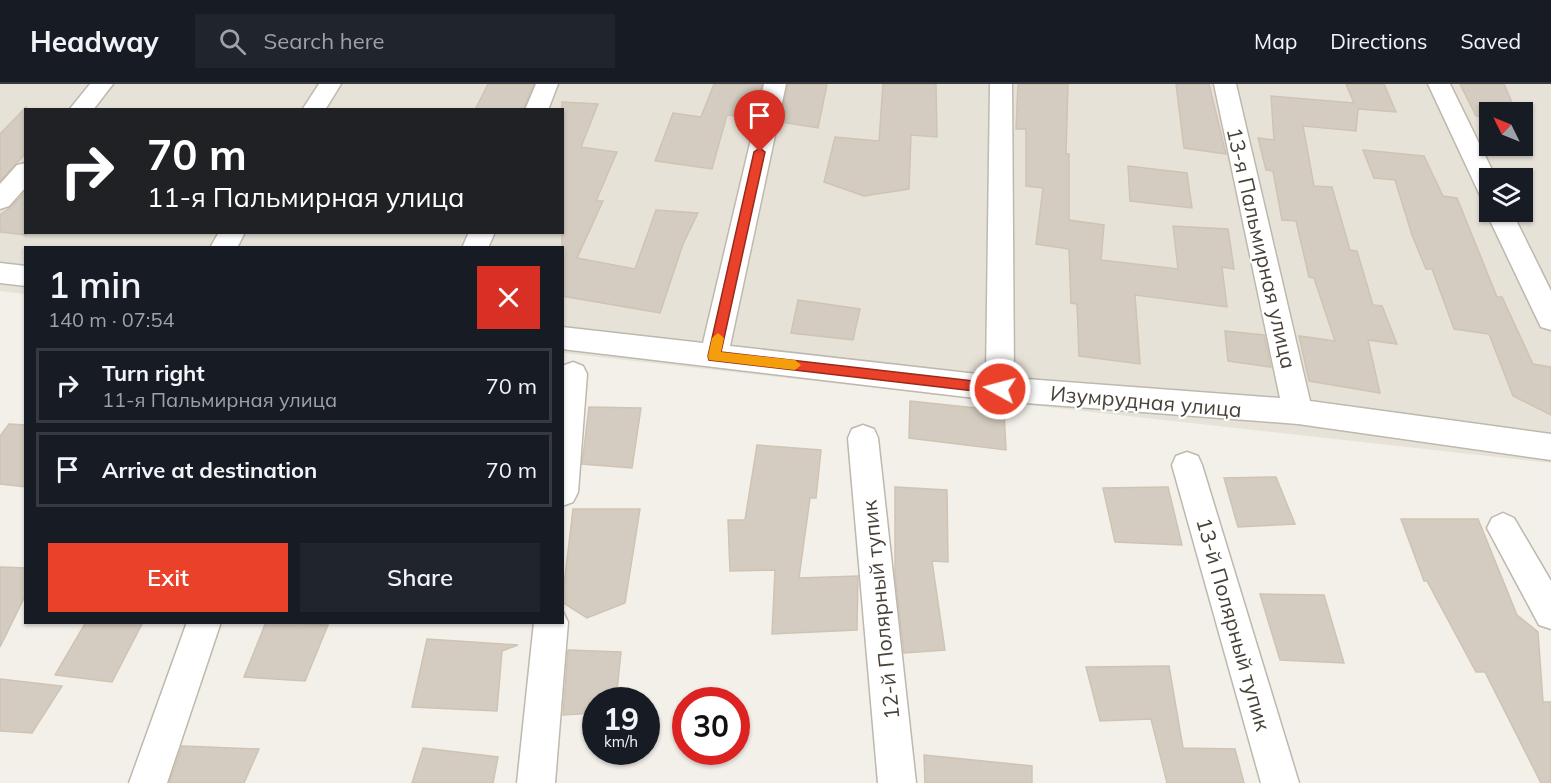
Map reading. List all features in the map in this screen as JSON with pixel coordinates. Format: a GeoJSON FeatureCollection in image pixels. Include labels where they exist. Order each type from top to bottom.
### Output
{"type":"FeatureCollection","features":[{"type":"Feature","properties":{"kind":"street"},"geometry":{"type":"LineString","coordinates":[[82,108],[102,84]]}},
{"type":"Feature","properties":{"kind":"street"},"geometry":{"type":"LineString","coordinates":[[315,108],[330,84]]}},
{"type":"Feature","properties":{"kind":"street"},"geometry":{"type":"LineString","coordinates":[[537,108],[547,84]]}},
{"type":"Feature","properties":{"kind":"street"},"geometry":{"type":"LineString","coordinates":[[714,356],[775,84]]}},
{"type":"Feature","properties":{"kind":"street"},"geometry":{"type":"LineString","coordinates":[[1000,389],[1001,84]]}},
{"type":"Feature","properties":{"kind":"street","name":"13-я Пальмирная улица"},"geometry":{"type":"LineString","coordinates":[[1225,84],[1298,412]]}},
{"type":"Feature","properties":{"kind":"street"},"geometry":{"type":"LineString","coordinates":[[1438,84],[1479,168]]}},
{"type":"Feature","properties":{"kind":"street"},"geometry":{"type":"LineString","coordinates":[[0,200],[24,173]]}},
{"type":"Feature","properties":{"kind":"street"},"geometry":{"type":"LineString","coordinates":[[1504,222],[1551,319]]}},
{"type":"Feature","properties":{"kind":"street"},"geometry":{"type":"LineString","coordinates":[[0,273],[24,276]]}},
{"type":"Feature","properties":{"kind":"street","name":"Изумрудная улица"},"geometry":{"type":"LineString","coordinates":[[564,338],[1000,389],[1298,412],[1551,447]]}},
{"type":"Feature","properties":{"kind":"street"},"geometry":{"type":"LineString","coordinates":[[564,471],[573,374]]}},
{"type":"Feature","properties":{"kind":"street","name":"12-й Полярный тупик"},"geometry":{"type":"LineString","coordinates":[[863,438],[897,783]]}},
{"type":"Feature","properties":{"kind":"street","name":"13-й Полярный тупик"},"geometry":{"type":"LineString","coordinates":[[1187,465],[1280,783]]}},
{"type":"Feature","properties":{"kind":"street"},"geometry":{"type":"LineString","coordinates":[[1503,528],[1551,614]]}},
{"type":"Feature","properties":{"kind":"street"},"geometry":{"type":"LineString","coordinates":[[148,783],[203,624]]}},
{"type":"Feature","properties":{"kind":"street"},"geometry":{"type":"LineString","coordinates":[[536,783],[551,624]]}},
{"type":"Feature","properties":{"kind":"shaded area"},"geometry":{"type":"Polygon","coordinates":[[[0,84],[1551,84],[1551,463],[564,353],[564,246],[24,246],[24,294],[0,291],[0,84]]]}},
{"type":"Feature","properties":{"kind":"building"},"geometry":{"type":"Polygon","coordinates":[[[488,84],[534,84],[524,108],[476,108],[488,84]]]}},
{"type":"Feature","properties":{"kind":"building"},"geometry":{"type":"Polygon","coordinates":[[[714,84],[762,84],[754,118],[727,115],[712,169],[655,161],[673,113],[701,117],[714,84]]]}},
{"type":"Feature","properties":{"kind":"building"},"geometry":{"type":"Polygon","coordinates":[[[788,84],[827,84],[818,128],[780,122],[788,84]]]}},
{"type":"Feature","properties":{"kind":"building"},"geometry":{"type":"Polygon","coordinates":[[[883,84],[936,84],[937,137],[911,135],[909,189],[864,196],[824,182],[835,137],[879,141],[883,84]]]}},
{"type":"Feature","properties":{"kind":"building"},"geometry":{"type":"Polygon","coordinates":[[[1018,84],[1068,84],[1066,154],[1069,154],[1069,220],[1104,225],[1101,260],[1178,269],[1173,226],[1228,229],[1234,269],[1222,267],[1227,307],[1135,295],[1140,364],[1079,356],[1077,304],[1071,303],[1069,249],[1036,244],[1043,188],[1026,186],[1026,129],[1016,129],[1018,84]]]}},
{"type":"Feature","properties":{"kind":"building"},"geometry":{"type":"Polygon","coordinates":[[[1176,84],[1209,84],[1226,154],[1184,148],[1176,84]]]}},
{"type":"Feature","properties":{"kind":"building"},"geometry":{"type":"Polygon","coordinates":[[[1346,84],[1384,84],[1396,112],[1358,109],[1356,131],[1303,126],[1314,186],[1332,187],[1350,250],[1357,251],[1373,305],[1382,306],[1397,344],[1368,340],[1380,393],[1309,381],[1299,336],[1335,341],[1314,278],[1309,277],[1296,221],[1282,220],[1273,171],[1266,170],[1258,138],[1274,140],[1271,96],[1354,103],[1346,84]]]}},
{"type":"Feature","properties":{"kind":"building"},"geometry":{"type":"Polygon","coordinates":[[[1460,84],[1504,84],[1512,102],[1479,102],[1479,116],[1476,116],[1460,84]]]}},
{"type":"Feature","properties":{"kind":"building"},"geometry":{"type":"Polygon","coordinates":[[[562,102],[598,104],[581,147],[617,152],[596,201],[603,201],[577,258],[635,269],[656,210],[698,213],[683,244],[660,313],[564,296],[562,234],[564,234],[564,108],[562,108],[562,102]]]}},
{"type":"Feature","properties":{"kind":"building"},"geometry":{"type":"Polygon","coordinates":[[[24,109],[24,155],[0,181],[0,134],[24,109]]]}},
{"type":"Feature","properties":{"kind":"building"},"geometry":{"type":"Polygon","coordinates":[[[1363,150],[1424,156],[1443,196],[1457,198],[1497,297],[1502,297],[1533,364],[1551,367],[1551,415],[1513,396],[1489,334],[1454,329],[1432,269],[1426,269],[1412,235],[1395,180],[1374,178],[1363,150]]]}},
{"type":"Feature","properties":{"kind":"building"},"geometry":{"type":"Polygon","coordinates":[[[1128,166],[1187,173],[1192,208],[1130,201],[1128,166]]]}},
{"type":"Feature","properties":{"kind":"building"},"geometry":{"type":"Polygon","coordinates":[[[24,193],[24,234],[26,235],[0,232],[0,215],[24,193]]]}},
{"type":"Feature","properties":{"kind":"building"},"geometry":{"type":"Polygon","coordinates":[[[798,300],[860,309],[853,340],[791,333],[798,300]]]}},
{"type":"Feature","properties":{"kind":"building"},"geometry":{"type":"Polygon","coordinates":[[[1225,331],[1264,335],[1271,367],[1228,361],[1225,331]]]}},
{"type":"Feature","properties":{"kind":"building"},"geometry":{"type":"Polygon","coordinates":[[[910,401],[1004,411],[1006,450],[909,438],[910,401]]]}},
{"type":"Feature","properties":{"kind":"building"},"geometry":{"type":"Polygon","coordinates":[[[589,407],[641,408],[632,468],[582,464],[589,407]]]}},
{"type":"Feature","properties":{"kind":"building"},"geometry":{"type":"Polygon","coordinates":[[[9,424],[24,425],[24,487],[0,484],[0,436],[9,424]]]}},
{"type":"Feature","properties":{"kind":"building"},"geometry":{"type":"Polygon","coordinates":[[[757,445],[821,450],[816,498],[810,498],[799,578],[858,576],[857,630],[772,634],[775,570],[730,571],[728,520],[745,520],[757,445]]]}},
{"type":"Feature","properties":{"kind":"building"},"geometry":{"type":"Polygon","coordinates":[[[1276,477],[1295,524],[1238,527],[1224,478],[1276,477]]]}},
{"type":"Feature","properties":{"kind":"building"},"geometry":{"type":"Polygon","coordinates":[[[895,487],[947,490],[948,562],[932,561],[945,650],[904,653],[895,575],[895,487]]]}},
{"type":"Feature","properties":{"kind":"building"},"geometry":{"type":"Polygon","coordinates":[[[1168,487],[1182,545],[1115,542],[1103,488],[1168,487]]]}},
{"type":"Feature","properties":{"kind":"building"},"geometry":{"type":"Polygon","coordinates":[[[573,509],[640,509],[625,603],[587,618],[564,603],[573,509]]]}},
{"type":"Feature","properties":{"kind":"building"},"geometry":{"type":"Polygon","coordinates":[[[1401,519],[1478,519],[1517,615],[1538,632],[1543,702],[1551,702],[1551,783],[1541,783],[1485,672],[1476,672],[1427,581],[1424,581],[1401,519]]]}},
{"type":"Feature","properties":{"kind":"building"},"geometry":{"type":"Polygon","coordinates":[[[0,567],[24,568],[24,598],[0,647],[0,567]]]}},
{"type":"Feature","properties":{"kind":"building"},"geometry":{"type":"Polygon","coordinates":[[[1260,594],[1324,595],[1344,663],[1280,660],[1260,594]]]}},
{"type":"Feature","properties":{"kind":"building"},"geometry":{"type":"Polygon","coordinates":[[[85,624],[142,624],[112,682],[55,675],[85,624]]]}},
{"type":"Feature","properties":{"kind":"building"},"geometry":{"type":"Polygon","coordinates":[[[265,624],[328,625],[305,681],[244,677],[265,624]]]}},
{"type":"Feature","properties":{"kind":"building"},"geometry":{"type":"Polygon","coordinates":[[[427,639],[518,645],[502,651],[497,711],[412,707],[427,639]]]}},
{"type":"Feature","properties":{"kind":"building"},"geometry":{"type":"Polygon","coordinates":[[[568,650],[621,652],[617,687],[582,687],[582,714],[563,715],[568,650]]]}},
{"type":"Feature","properties":{"kind":"building"},"geometry":{"type":"Polygon","coordinates":[[[1169,666],[1183,748],[1235,749],[1244,783],[1167,783],[1151,719],[1100,721],[1086,667],[1169,666]]]}},
{"type":"Feature","properties":{"kind":"building"},"geometry":{"type":"Polygon","coordinates":[[[0,679],[62,686],[32,733],[0,731],[0,679]]]}},
{"type":"Feature","properties":{"kind":"building"},"geometry":{"type":"Polygon","coordinates":[[[182,746],[259,749],[244,783],[169,783],[182,746]]]}},
{"type":"Feature","properties":{"kind":"building"},"geometry":{"type":"Polygon","coordinates":[[[423,748],[498,757],[493,783],[412,783],[423,748]]]}},
{"type":"Feature","properties":{"kind":"building"},"geometry":{"type":"Polygon","coordinates":[[[924,755],[1032,766],[1032,783],[925,783],[924,755]]]}},
{"type":"Feature","properties":{"kind":"slow traffic"},"geometry":{"type":"LineString","coordinates":[[718,338],[714,356],[795,365]]}},
{"type":"Feature","properties":{"kind":"route"},"geometry":{"type":"LineString","coordinates":[[760,152],[714,356],[1000,389]]}}]}
